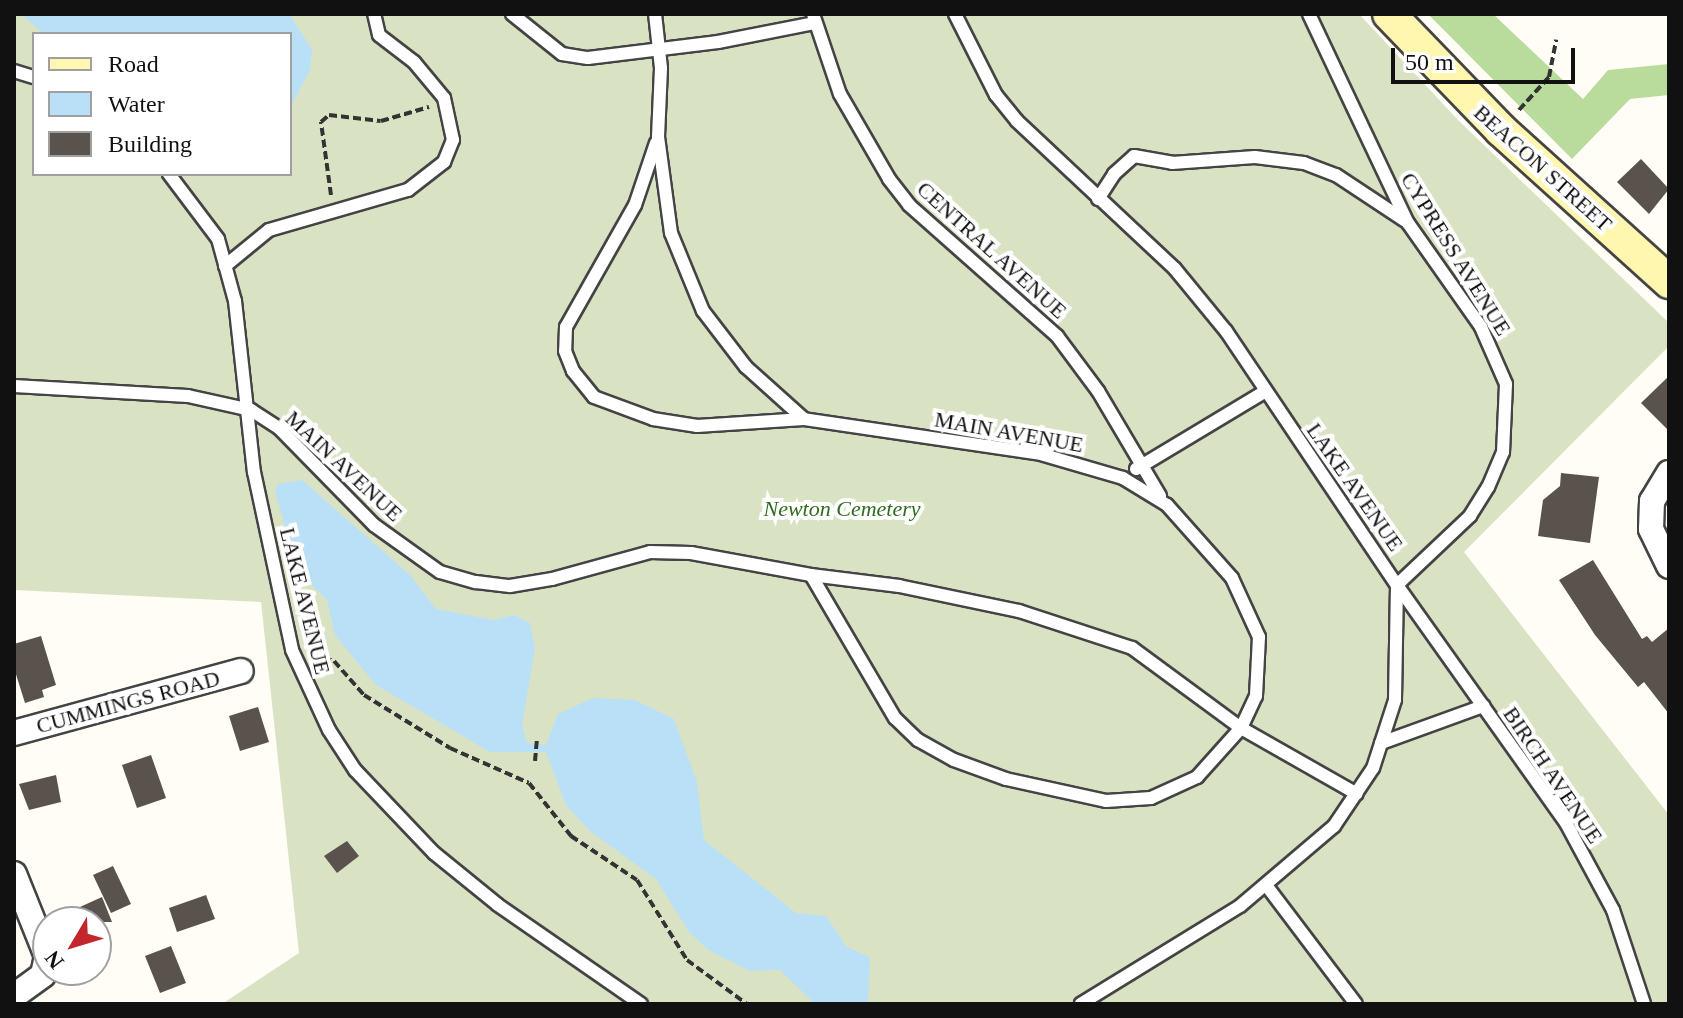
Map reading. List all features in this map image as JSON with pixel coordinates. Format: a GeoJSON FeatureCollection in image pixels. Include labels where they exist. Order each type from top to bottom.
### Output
{"type":"FeatureCollection","features":[{"type":"Feature","properties":{"kind":"main road","name":"BEACON STREET"},"geometry":{"type":"LineString","coordinates":[[1389,14],[1461,92],[1669,282]]}},
{"type":"Feature","properties":{"kind":"street"},"geometry":{"type":"LineString","coordinates":[[1669,473],[1652,501],[1651,529],[1669,566]]}},
{"type":"Feature","properties":{"kind":"street","name":"CUMMINGS ROAD"},"geometry":{"type":"LineString","coordinates":[[14,733],[241,671]]}},
{"type":"Feature","properties":{"kind":"street"},"geometry":{"type":"LineString","coordinates":[[14,874],[47,956],[43,975],[14,996]]}},
{"type":"Feature","properties":{"kind":"lane"},"geometry":{"type":"LineString","coordinates":[[225,266],[269,230],[408,190],[444,162],[453,140],[444,98],[414,62],[379,35],[374,14]]}},
{"type":"Feature","properties":{"kind":"lane"},"geometry":{"type":"LineString","coordinates":[[512,14],[562,54],[588,58],[659,46],[718,42],[814,18]]}},
{"type":"Feature","properties":{"kind":"lane"},"geometry":{"type":"LineString","coordinates":[[655,14],[659,46],[658,137],[671,233],[703,311],[746,367],[804,419]]}},
{"type":"Feature","properties":{"kind":"lane","name":"LAKE AVENUE"},"geometry":{"type":"LineString","coordinates":[[955,14],[996,95],[1098,199],[1175,269],[1226,331],[1264,392],[1350,509],[1397,585],[1398,678],[1381,743],[1357,794],[1325,836],[1266,885],[1133,976],[1081,1004]]}},
{"type":"Feature","properties":{"kind":"lane","name":"CYPRESS AVENUE"},"geometry":{"type":"LineString","coordinates":[[1309,14],[1408,223],[1499,359],[1507,421],[1503,452],[1470,516],[1397,585]]}},
{"type":"Feature","properties":{"kind":"lane","name":"CENTRAL AVENUE"},"geometry":{"type":"LineString","coordinates":[[814,18],[840,94],[889,179],[919,215],[1057,336],[1098,391],[1167,505]]}},
{"type":"Feature","properties":{"kind":"lane","name":"MAIN AVENUE"},"geometry":{"type":"LineString","coordinates":[[251,410],[280,429],[374,525],[440,572],[510,586],[650,552],[691,553],[811,575],[895,718],[918,740],[1006,779],[1106,801],[1151,798],[1197,777],[1241,728],[1256,696],[1259,637],[1232,578],[1167,505],[1123,478],[1041,454],[804,419],[697,426],[653,419],[594,397],[573,371],[565,351],[566,327],[635,205],[658,137]]}},
{"type":"Feature","properties":{"kind":"lane"},"geometry":{"type":"LineString","coordinates":[[1098,199],[1114,174],[1134,156],[1172,163],[1255,157],[1304,163],[1336,175],[1408,223]]}},
{"type":"Feature","properties":{"kind":"lane","name":"LAKE AVENUE"},"geometry":{"type":"LineString","coordinates":[[171,176],[201,210],[218,239],[251,410],[254,472],[294,655],[309,695],[355,770],[434,853],[498,905],[641,1004]]}},
{"type":"Feature","properties":{"kind":"lane"},"geometry":{"type":"LineString","coordinates":[[14,386],[188,396],[251,410]]}},
{"type":"Feature","properties":{"kind":"lane"},"geometry":{"type":"LineString","coordinates":[[1123,478],[1264,392]]}},
{"type":"Feature","properties":{"kind":"lane"},"geometry":{"type":"LineString","coordinates":[[811,575],[899,586],[1084,629],[1132,648],[1169,672],[1241,728],[1357,794]]}},
{"type":"Feature","properties":{"kind":"lane","name":"BIRCH AVENUE"},"geometry":{"type":"LineString","coordinates":[[1397,585],[1545,792],[1594,871],[1613,910],[1644,1004]]}},
{"type":"Feature","properties":{"kind":"lane"},"geometry":{"type":"LineString","coordinates":[[1381,743],[1483,706]]}},
{"type":"Feature","properties":{"kind":"lane"},"geometry":{"type":"LineString","coordinates":[[1266,885],[1356,1004]]}},
{"type":"Feature","properties":{"kind":"path"},"geometry":{"type":"LineString","coordinates":[[1517,111],[1549,77],[1556,40]]}},
{"type":"Feature","properties":{"kind":"path"},"geometry":{"type":"LineString","coordinates":[[334,213],[321,122],[329,115],[364,121],[403,118],[444,98]]}},
{"type":"Feature","properties":{"kind":"path"},"geometry":{"type":"LineString","coordinates":[[294,655],[327,657],[381,706],[450,748],[520,775],[571,836],[637,880],[687,960],[747,1004]]}},
{"type":"Feature","properties":{"kind":"path"},"geometry":{"type":"LineString","coordinates":[[535,761],[537,737]]}},
{"type":"Feature","properties":{"kind":"green space","name":"Newton Cemetery"},"geometry":{"type":"Polygon","coordinates":[[[14,14],[1359,14],[1458,120],[1669,323],[1669,346],[1464,552],[1669,815],[1669,1004],[222,1004],[299,953],[261,602],[14,590],[14,14]]]}},
{"type":"Feature","properties":{"kind":"green space"},"geometry":{"type":"Polygon","coordinates":[[[1428,14],[1493,14],[1583,99],[1608,70],[1669,64],[1669,95],[1630,99],[1572,159],[1428,14]]]}},
{"type":"Feature","properties":{"kind":"water"},"geometry":{"type":"Polygon","coordinates":[[[21,14],[289,14],[312,49],[310,70],[292,104],[292,32],[42,32],[21,14]]]}},
{"type":"Feature","properties":{"kind":"water"},"geometry":{"type":"Polygon","coordinates":[[[302,480],[410,575],[436,609],[494,620],[514,615],[530,623],[535,649],[522,725],[527,743],[546,745],[558,714],[593,698],[635,700],[674,719],[697,782],[704,840],[796,913],[826,916],[846,946],[870,958],[868,1004],[815,1004],[780,970],[749,971],[707,949],[689,932],[656,879],[590,831],[566,805],[546,752],[490,752],[376,685],[335,635],[327,600],[299,572],[275,492],[278,484],[302,480]]]}},
{"type":"Feature","properties":{"kind":"building"},"geometry":{"type":"Polygon","coordinates":[[[1641,159],[1669,189],[1649,214],[1617,182],[1641,159]]]}},
{"type":"Feature","properties":{"kind":"building"},"geometry":{"type":"Polygon","coordinates":[[[1669,376],[1669,431],[1641,403],[1669,376]]]}},
{"type":"Feature","properties":{"kind":"building"},"geometry":{"type":"Polygon","coordinates":[[[1561,473],[1599,477],[1590,543],[1538,536],[1543,500],[1560,486],[1561,473]]]}},
{"type":"Feature","properties":{"kind":"building"},"geometry":{"type":"Polygon","coordinates":[[[1593,560],[1642,639],[1647,636],[1652,642],[1669,628],[1669,714],[1644,682],[1638,687],[1595,635],[1559,580],[1593,560]]]}},
{"type":"Feature","properties":{"kind":"building"},"geometry":{"type":"Polygon","coordinates":[[[41,636],[56,685],[42,690],[44,697],[25,703],[14,668],[14,644],[41,636]]]}},
{"type":"Feature","properties":{"kind":"building"},"geometry":{"type":"Polygon","coordinates":[[[258,707],[269,742],[240,751],[229,716],[258,707]]]}},
{"type":"Feature","properties":{"kind":"building"},"geometry":{"type":"Polygon","coordinates":[[[151,755],[166,798],[137,808],[122,765],[151,755]]]}},
{"type":"Feature","properties":{"kind":"building"},"geometry":{"type":"Polygon","coordinates":[[[56,775],[61,802],[29,810],[19,784],[56,775]]]}},
{"type":"Feature","properties":{"kind":"building"},"geometry":{"type":"Polygon","coordinates":[[[347,841],[359,856],[337,873],[324,856],[347,841]]]}},
{"type":"Feature","properties":{"kind":"building"},"geometry":{"type":"Polygon","coordinates":[[[113,866],[131,904],[112,913],[112,906],[108,906],[93,875],[113,866]]]}},
{"type":"Feature","properties":{"kind":"building"},"geometry":{"type":"Polygon","coordinates":[[[206,895],[215,919],[177,932],[169,908],[206,895]]]}},
{"type":"Feature","properties":{"kind":"building"},"geometry":{"type":"Polygon","coordinates":[[[102,897],[106,906],[82,906],[102,897]]]}},
{"type":"Feature","properties":{"kind":"building"},"geometry":{"type":"Polygon","coordinates":[[[171,946],[186,983],[160,993],[145,956],[171,946]]]}}]}
